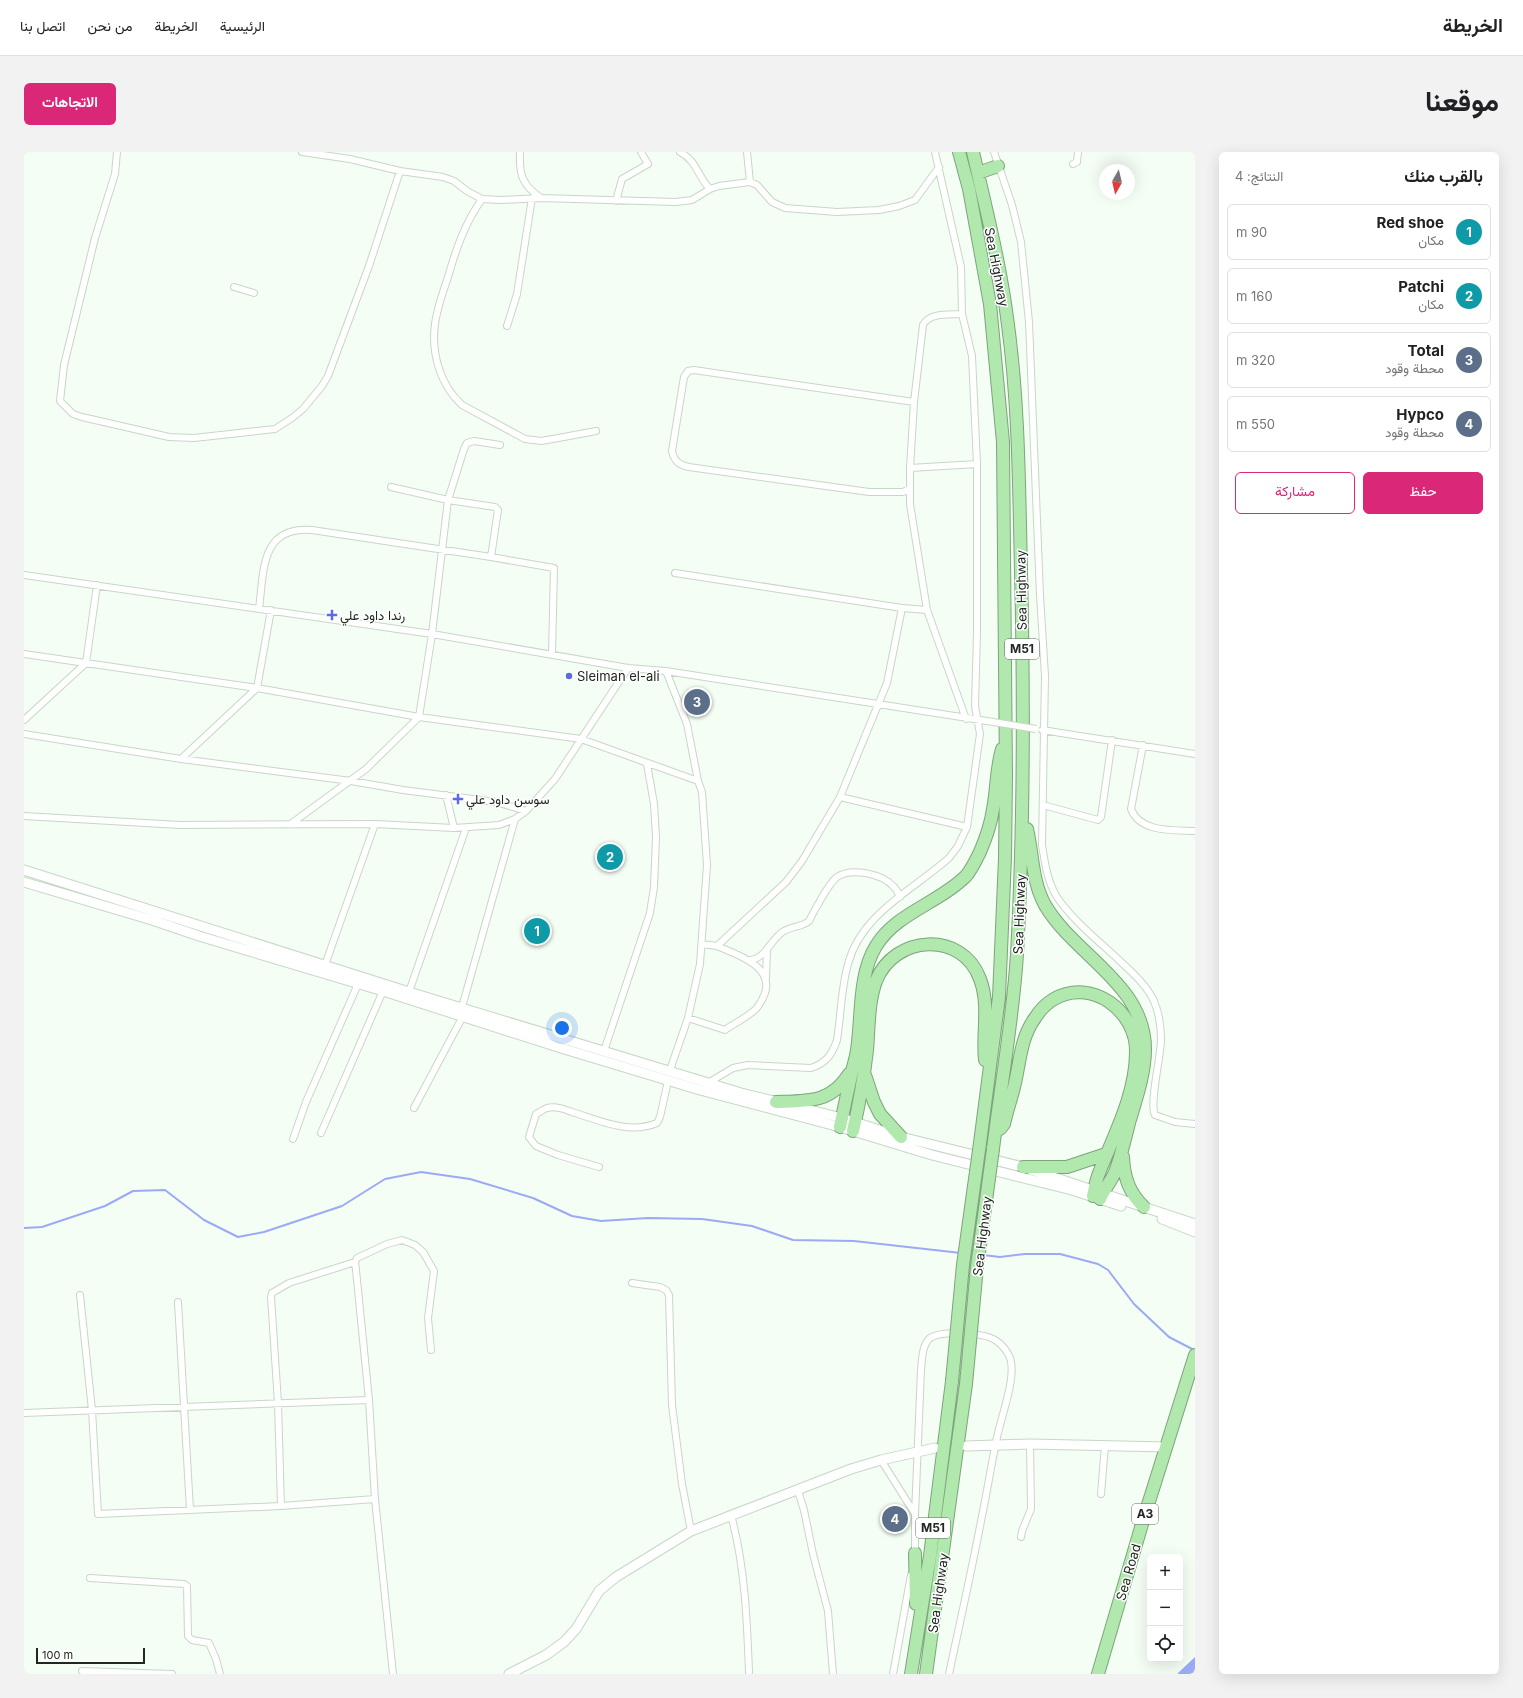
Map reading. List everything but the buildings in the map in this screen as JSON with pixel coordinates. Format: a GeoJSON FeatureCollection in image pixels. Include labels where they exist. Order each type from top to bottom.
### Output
{"type":"FeatureCollection","features":[{"type":"Feature","properties":{"kind":"highway","name":"Sea Highway"},"geometry":{"type":"LineString","coordinates":[[911,1674],[930,1556],[952,1381],[963,1265],[999,997],[1002,934],[1006,783],[1004,470],[1000,402],[990,304],[982,253],[969,189],[959,152]]}},
{"type":"Feature","properties":{"kind":"highway","name":"Sea Highway"},"geometry":{"type":"LineString","coordinates":[[926,1674],[966,1384],[977,1267],[1014,998],[1023,814],[1024,739],[1022,610],[1019,479],[1015,392],[1001,277],[973,152]]}},
{"type":"Feature","properties":{"kind":"highway"},"geometry":{"type":"LineString","coordinates":[[978,173],[998,166]]}},
{"type":"Feature","properties":{"kind":"highway"},"geometry":{"type":"LineString","coordinates":[[841,1123],[858,1070],[857,1053],[862,1000],[869,963],[875,947],[883,935],[902,920],[952,888],[967,875],[976,861],[989,830],[994,808],[996,770],[1006,738]]}},
{"type":"Feature","properties":{"kind":"highway"},"geometry":{"type":"LineString","coordinates":[[1023,814],[1029,835],[1038,889],[1045,904],[1064,931],[1121,988],[1139,1016],[1144,1032],[1144,1067],[1123,1148],[1110,1182],[1097,1194]]}},
{"type":"Feature","properties":{"kind":"highway"},"geometry":{"type":"LineString","coordinates":[[854,1127],[858,1070],[872,995],[884,966],[896,955],[906,949],[920,944],[934,944],[951,948],[972,965],[980,978],[985,1002],[984,1053],[989,1076]]}},
{"type":"Feature","properties":{"kind":"highway"},"geometry":{"type":"LineString","coordinates":[[994,1144],[1004,1124],[1028,1028],[1035,1018],[1044,1007],[1055,998],[1075,992],[1092,994],[1104,998],[1124,1014],[1132,1026],[1136,1040],[1135,1065],[1125,1109],[1119,1127],[1098,1175],[1097,1194]]}},
{"type":"Feature","properties":{"kind":"highway"},"geometry":{"type":"LineString","coordinates":[[776,1102],[805,1101],[828,1096],[858,1070]]}},
{"type":"Feature","properties":{"kind":"highway"},"geometry":{"type":"LineString","coordinates":[[858,1070],[880,1114],[901,1137]]}},
{"type":"Feature","properties":{"kind":"highway"},"geometry":{"type":"LineString","coordinates":[[1123,1148],[1123,1173],[1137,1200],[1144,1207]]}},
{"type":"Feature","properties":{"kind":"highway"},"geometry":{"type":"LineString","coordinates":[[1023,1167],[1067,1167],[1106,1154]]}},
{"type":"Feature","properties":{"kind":"highway","name":"Sea Road"},"geometry":{"type":"LineString","coordinates":[[1098,1674],[1142,1524],[1195,1355]]}},
{"type":"Feature","properties":{"kind":"highway"},"geometry":{"type":"LineString","coordinates":[[915,1553],[916,1645]]}},
{"type":"Feature","properties":{"kind":"main road"},"geometry":{"type":"LineString","coordinates":[[24,870],[409,992],[561,1048],[668,1081],[841,1123]]}},
{"type":"Feature","properties":{"kind":"main road"},"geometry":{"type":"LineString","coordinates":[[24,882],[358,984],[670,1070],[854,1127],[932,1155],[1097,1194],[1144,1207],[1195,1224]]}},
{"type":"Feature","properties":{"kind":"main road"},"geometry":{"type":"LineString","coordinates":[[854,1127],[1023,1167],[1195,1232]]}},
{"type":"Feature","properties":{"kind":"main road"},"geometry":{"type":"LineString","coordinates":[[966,1446],[1030,1444],[1167,1447]]}},
{"type":"Feature","properties":{"kind":"main road"},"geometry":{"type":"LineString","coordinates":[[509,1674],[546,1655],[564,1642],[576,1629],[599,1591],[616,1577],[691,1531],[798,1491],[851,1469],[881,1460],[935,1448]]}},
{"type":"Feature","properties":{"kind":"street"},"geometry":{"type":"LineString","coordinates":[[118,152],[115,174],[95,238],[64,365],[60,401],[73,414],[82,417],[169,437],[194,438],[275,429],[303,409],[322,386],[328,376],[369,266],[400,171]]}},
{"type":"Feature","properties":{"kind":"street"},"geometry":{"type":"LineString","coordinates":[[302,152],[350,159],[400,171],[449,179],[482,199],[501,200],[541,198],[616,201],[688,201],[710,189],[725,185],[750,182],[756,184],[770,200],[779,206],[837,212],[868,211],[893,208],[911,202],[917,198],[938,167]]}},
{"type":"Feature","properties":{"kind":"street"},"geometry":{"type":"LineString","coordinates":[[520,152],[520,170],[524,183],[541,198]]}},
{"type":"Feature","properties":{"kind":"street"},"geometry":{"type":"LineString","coordinates":[[616,201],[622,179],[648,164],[641,152]]}},
{"type":"Feature","properties":{"kind":"street"},"geometry":{"type":"LineString","coordinates":[[680,152],[692,161],[703,181],[710,189]]}},
{"type":"Feature","properties":{"kind":"street"},"geometry":{"type":"LineString","coordinates":[[747,152],[750,182]]}},
{"type":"Feature","properties":{"kind":"street"},"geometry":{"type":"LineString","coordinates":[[708,1082],[733,1068],[748,1065],[810,1068],[828,1060],[837,1040],[847,970],[852,951],[858,938],[866,926],[879,914],[949,858],[958,846],[967,827],[980,734],[975,706],[978,464],[972,356],[962,314],[961,267],[935,152]]}},
{"type":"Feature","properties":{"kind":"street"},"geometry":{"type":"LineString","coordinates":[[994,152],[1012,205],[1021,242],[1029,322],[1040,595],[1045,676],[1042,845],[1045,867],[1057,897],[1069,912],[1147,989],[1154,1001],[1161,1028],[1158,1076],[1152,1104],[1155,1115],[1175,1122],[1195,1124]]}},
{"type":"Feature","properties":{"kind":"street"},"geometry":{"type":"LineString","coordinates":[[1073,164],[1077,162],[1078,152]]}},
{"type":"Feature","properties":{"kind":"street"},"geometry":{"type":"LineString","coordinates":[[507,326],[517,294],[532,198]]}},
{"type":"Feature","properties":{"kind":"street"},"geometry":{"type":"LineString","coordinates":[[482,199],[472,212],[457,247],[437,309],[434,325],[437,361],[448,389],[454,398],[462,405],[526,439],[553,439],[596,431]]}},
{"type":"Feature","properties":{"kind":"street"},"geometry":{"type":"LineString","coordinates":[[234,287],[254,293]]}},
{"type":"Feature","properties":{"kind":"street"},"geometry":{"type":"LineString","coordinates":[[962,314],[930,317],[924,321],[921,331],[914,402],[909,489],[911,511],[927,610],[966,719]]}},
{"type":"Feature","properties":{"kind":"street"},"geometry":{"type":"LineString","coordinates":[[909,489],[899,492],[869,492],[689,467],[678,463],[674,458],[672,451],[684,377],[688,371],[694,370],[914,402]]}},
{"type":"Feature","properties":{"kind":"street"},"geometry":{"type":"LineString","coordinates":[[291,824],[366,769],[419,717],[432,634],[448,500],[467,443],[474,441],[500,445]]}},
{"type":"Feature","properties":{"kind":"street"},"geometry":{"type":"LineString","coordinates":[[910,468],[978,464]]}},
{"type":"Feature","properties":{"kind":"street"},"geometry":{"type":"LineString","coordinates":[[391,487],[448,500],[495,507],[498,510],[492,557]]}},
{"type":"Feature","properties":{"kind":"street"},"geometry":{"type":"LineString","coordinates":[[259,609],[269,548],[284,534],[293,531],[312,530],[492,557],[554,568],[552,654]]}},
{"type":"Feature","properties":{"kind":"street"},"geometry":{"type":"LineString","coordinates":[[675,572],[902,608],[927,610]]}},
{"type":"Feature","properties":{"kind":"street"},"geometry":{"type":"LineString","coordinates":[[24,575],[432,634],[628,668],[666,672],[879,704],[966,719],[1112,740],[1195,754]]}},
{"type":"Feature","properties":{"kind":"street"},"geometry":{"type":"LineString","coordinates":[[24,720],[86,663],[97,585]]}},
{"type":"Feature","properties":{"kind":"street"},"geometry":{"type":"LineString","coordinates":[[718,946],[786,882],[802,861],[840,797],[862,740],[879,704],[886,683],[902,608]]}},
{"type":"Feature","properties":{"kind":"street"},"geometry":{"type":"LineString","coordinates":[[182,759],[258,688],[272,610]]}},
{"type":"Feature","properties":{"kind":"street"},"geometry":{"type":"LineString","coordinates":[[24,654],[258,688],[419,717],[581,739],[647,764],[698,781]]}},
{"type":"Feature","properties":{"kind":"street"},"geometry":{"type":"LineString","coordinates":[[24,816],[180,825],[376,824],[466,828],[499,824],[515,819],[526,811],[555,779],[628,668]]}},
{"type":"Feature","properties":{"kind":"street"},"geometry":{"type":"LineString","coordinates":[[666,672],[687,724],[698,781],[702,792],[707,845],[700,964],[688,1018],[670,1070]]}},
{"type":"Feature","properties":{"kind":"street"},"geometry":{"type":"LineString","coordinates":[[24,734],[182,759],[496,802],[526,811]]}},
{"type":"Feature","properties":{"kind":"street"},"geometry":{"type":"LineString","coordinates":[[1043,805],[1098,820],[1101,817],[1112,740]]}},
{"type":"Feature","properties":{"kind":"street"},"geometry":{"type":"LineString","coordinates":[[1143,745],[1131,809],[1134,816],[1145,824],[1154,827],[1195,831]]}},
{"type":"Feature","properties":{"kind":"street"},"geometry":{"type":"LineString","coordinates":[[604,1051],[650,913],[654,887],[656,837],[654,804],[647,764]]}},
{"type":"Feature","properties":{"kind":"street"},"geometry":{"type":"LineString","coordinates":[[446,795],[454,828]]}},
{"type":"Feature","properties":{"kind":"street"},"geometry":{"type":"LineString","coordinates":[[840,797],[967,827]]}},
{"type":"Feature","properties":{"kind":"street"},"geometry":{"type":"LineString","coordinates":[[414,1108],[463,1012],[515,819]]}},
{"type":"Feature","properties":{"kind":"street"},"geometry":{"type":"LineString","coordinates":[[326,965],[376,824]]}},
{"type":"Feature","properties":{"kind":"street"},"geometry":{"type":"LineString","coordinates":[[409,992],[466,828]]}},
{"type":"Feature","properties":{"kind":"street"},"geometry":{"type":"LineString","coordinates":[[749,960],[756,960],[767,950],[780,933],[788,928],[806,924],[828,889],[838,877],[855,872],[878,875],[894,887],[900,897]]}},
{"type":"Feature","properties":{"kind":"street"},"geometry":{"type":"LineString","coordinates":[[702,944],[718,946],[749,960],[763,973],[766,978]]}},
{"type":"Feature","properties":{"kind":"street"},"geometry":{"type":"LineString","coordinates":[[688,1018],[725,1030],[742,1020],[756,1008],[762,1001],[766,988],[767,950]]}},
{"type":"Feature","properties":{"kind":"street"},"geometry":{"type":"LineString","coordinates":[[293,1139],[306,1102],[358,984]]}},
{"type":"Feature","properties":{"kind":"street"},"geometry":{"type":"LineString","coordinates":[[321,1133],[383,991]]}},
{"type":"Feature","properties":{"kind":"street"},"geometry":{"type":"LineString","coordinates":[[599,1167],[558,1155],[536,1146],[529,1136],[536,1114],[548,1108],[558,1108],[608,1124],[630,1128],[649,1126],[657,1123],[660,1117],[668,1081]]}},
{"type":"Feature","properties":{"kind":"street"},"geometry":{"type":"LineString","coordinates":[[281,1506],[278,1403],[271,1297],[272,1293],[290,1283],[355,1262],[360,1256],[387,1244],[402,1240],[415,1245],[423,1252],[434,1271],[428,1318],[431,1350]]}},
{"type":"Feature","properties":{"kind":"street"},"geometry":{"type":"LineString","coordinates":[[355,1262],[369,1400],[375,1499],[393,1674]]}},
{"type":"Feature","properties":{"kind":"street"},"geometry":{"type":"LineString","coordinates":[[632,1283],[660,1287],[666,1290],[669,1295],[672,1405],[691,1531]]}},
{"type":"Feature","properties":{"kind":"street"},"geometry":{"type":"LineString","coordinates":[[80,1295],[92,1410],[98,1514],[281,1506],[375,1499]]}},
{"type":"Feature","properties":{"kind":"street"},"geometry":{"type":"LineString","coordinates":[[178,1302],[190,1510]]}},
{"type":"Feature","properties":{"kind":"street"},"geometry":{"type":"LineString","coordinates":[[893,1674],[915,1553],[917,1451],[922,1354],[929,1339],[938,1334],[965,1334],[995,1340],[1005,1349],[1011,1360],[1012,1371],[995,1445],[982,1517],[949,1674]]}},
{"type":"Feature","properties":{"kind":"street"},"geometry":{"type":"LineString","coordinates":[[24,1413],[369,1400]]}},
{"type":"Feature","properties":{"kind":"street"},"geometry":{"type":"LineString","coordinates":[[1021,1537],[1031,1509],[1030,1444]]}},
{"type":"Feature","properties":{"kind":"street"},"geometry":{"type":"LineString","coordinates":[[1101,1494],[1105,1445]]}},
{"type":"Feature","properties":{"kind":"street"},"geometry":{"type":"LineString","coordinates":[[881,1460],[915,1514]]}},
{"type":"Feature","properties":{"kind":"street"},"geometry":{"type":"LineString","coordinates":[[798,1491],[804,1510],[813,1554],[828,1611],[833,1674]]}},
{"type":"Feature","properties":{"kind":"street"},"geometry":{"type":"LineString","coordinates":[[731,1515],[735,1532],[746,1609],[749,1672]]}},
{"type":"Feature","properties":{"kind":"street"},"geometry":{"type":"LineString","coordinates":[[90,1578],[184,1584],[187,1586],[188,1636],[192,1640],[208,1642],[216,1659],[220,1674]]}},
{"type":"Feature","properties":{"kind":"street"},"geometry":{"type":"LineString","coordinates":[[82,1671],[172,1674]]}},
{"type":"Feature","properties":{"kind":"water"},"geometry":{"type":"Polygon","coordinates":[[[1195,1657],[1195,1674],[1178,1674],[1178,1673],[1195,1657]]]}},
{"type":"Feature","properties":{"kind":"waterway"},"geometry":{"type":"LineString","coordinates":[[24,1228],[42,1227],[105,1206],[133,1191],[165,1190],[204,1220],[238,1237],[264,1232],[342,1206],[385,1179],[421,1172],[470,1179],[533,1198],[572,1216],[601,1221],[648,1218],[702,1219],[752,1226],[793,1240],[854,1241],[961,1253]]}},
{"type":"Feature","properties":{"kind":"waterway"},"geometry":{"type":"LineString","coordinates":[[983,1255],[1000,1257],[1025,1254],[1060,1254],[1098,1264],[1108,1270],[1134,1304],[1169,1337],[1194,1350]]}},
{"type":"Feature","properties":{"kind":"place","name":"رندا داود علي"},"geometry":{"type":"Point","coordinates":[332,615]}},
{"type":"Feature","properties":{"kind":"place","name":"Sleiman el-ali"},"geometry":{"type":"Point","coordinates":[569,676]}},
{"type":"Feature","properties":{"kind":"place","name":"Total"},"geometry":{"type":"Point","coordinates":[697,702]}},
{"type":"Feature","properties":{"kind":"place","name":"سوسن داود علي"},"geometry":{"type":"Point","coordinates":[458,799]}},
{"type":"Feature","properties":{"kind":"place","name":"Patchi"},"geometry":{"type":"Point","coordinates":[610,857]}},
{"type":"Feature","properties":{"kind":"place","name":"Red shoe"},"geometry":{"type":"Point","coordinates":[537,931]}},
{"type":"Feature","properties":{"kind":"place","name":"Hypco"},"geometry":{"type":"Point","coordinates":[895,1519]}}]}
